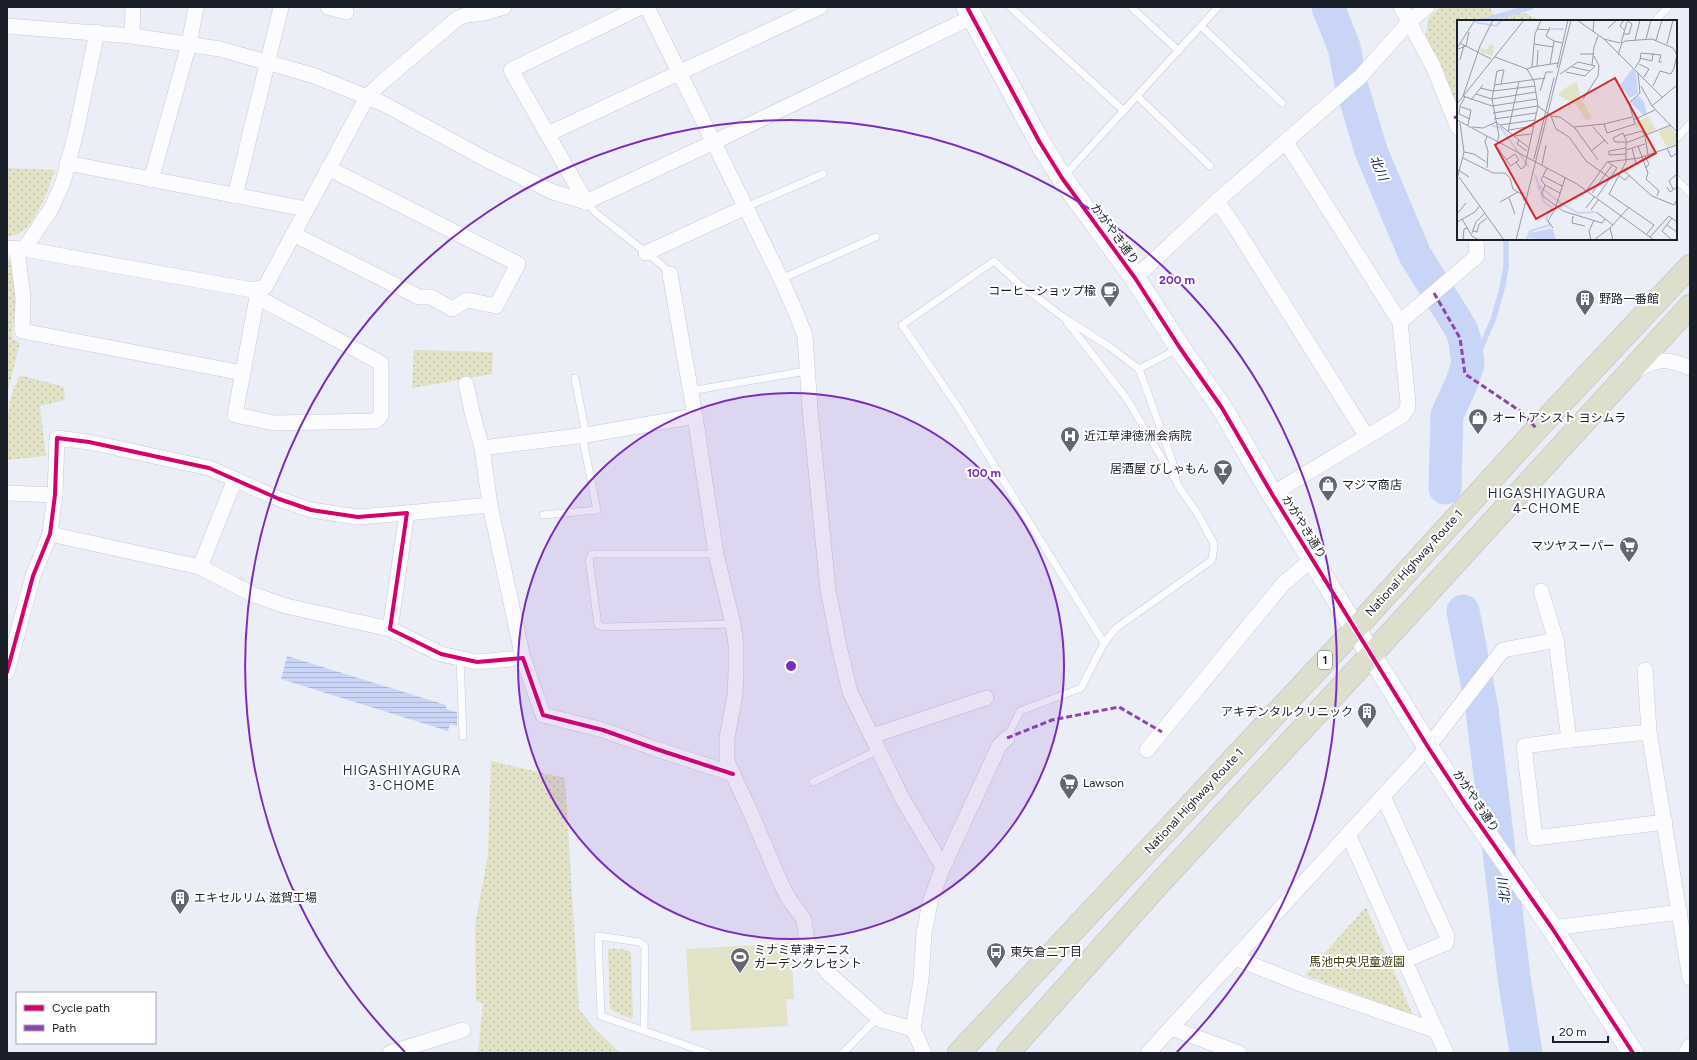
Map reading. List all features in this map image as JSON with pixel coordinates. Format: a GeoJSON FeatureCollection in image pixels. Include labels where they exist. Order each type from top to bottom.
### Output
{"type":"FeatureCollection","features":[{"type":"Feature","properties":{"kind":"highway","name":"National Highway Route 1"},"geometry":{"type":"LineString","coordinates":[[959,1053],[1355,629],[1537,429],[1690,266]]}},
{"type":"Feature","properties":{"kind":"highway"},"geometry":{"type":"LineString","coordinates":[[1008,1053],[1157,886],[1371,655],[1690,306]]}},
{"type":"Feature","properties":{"kind":"street"},"geometry":{"type":"LineString","coordinates":[[132,36],[133,7]]}},
{"type":"Feature","properties":{"kind":"street"},"geometry":{"type":"LineString","coordinates":[[151,180],[189,44],[196,7]]}},
{"type":"Feature","properties":{"kind":"street"},"geometry":{"type":"LineString","coordinates":[[235,196],[281,7]]}},
{"type":"Feature","properties":{"kind":"street"},"geometry":{"type":"LineString","coordinates":[[328,7],[346,12]]}},
{"type":"Feature","properties":{"kind":"street"},"geometry":{"type":"LineString","coordinates":[[16,248],[255,294],[381,364],[381,415],[376,421],[275,423],[235,415],[243,374],[255,294],[265,287],[367,97],[380,84],[458,18],[463,11],[484,13],[504,7]]}},
{"type":"Feature","properties":{"kind":"street"},"geometry":{"type":"LineString","coordinates":[[586,202],[511,70],[641,7]]}},
{"type":"Feature","properties":{"kind":"street"},"geometry":{"type":"LineString","coordinates":[[648,7],[781,279],[805,336],[806,371],[828,590],[850,692],[902,798],[943,867]]}},
{"type":"Feature","properties":{"kind":"street"},"geometry":{"type":"LineString","coordinates":[[548,134],[820,7]]}},
{"type":"Feature","properties":{"kind":"street"},"geometry":{"type":"LineString","coordinates":[[1401,7],[1433,66],[1457,126]]}},
{"type":"Feature","properties":{"kind":"street"},"geometry":{"type":"LineString","coordinates":[[1135,278],[1217,201],[1360,77],[1410,22],[1428,7]]}},
{"type":"Feature","properties":{"kind":"street"},"geometry":{"type":"LineString","coordinates":[[7,26],[97,32],[189,44],[220,49],[312,75],[384,104],[487,160],[553,192],[586,202],[714,142],[969,12]]}},
{"type":"Feature","properties":{"kind":"street","name":"かがやき通り"},"geometry":{"type":"LineString","coordinates":[[969,12],[1039,141],[1062,178],[1135,278],[1180,348],[1222,408],[1272,494],[1428,747],[1464,802],[1552,928],[1633,1053]]}},
{"type":"Feature","properties":{"kind":"street"},"geometry":{"type":"LineString","coordinates":[[16,248],[51,209],[62,182],[76,132],[97,32]]}},
{"type":"Feature","properties":{"kind":"street"},"geometry":{"type":"LineString","coordinates":[[1272,494],[1402,415],[1407,409],[1408,404],[1400,322],[1286,142]]}},
{"type":"Feature","properties":{"kind":"street"},"geometry":{"type":"LineString","coordinates":[[67,164],[306,209]]}},
{"type":"Feature","properties":{"kind":"street"},"geometry":{"type":"LineString","coordinates":[[293,234],[419,297],[431,297],[452,309],[467,300],[496,306],[518,264],[328,168]]}},
{"type":"Feature","properties":{"kind":"street"},"geometry":{"type":"LineString","coordinates":[[1217,201],[1367,437]]}},
{"type":"Feature","properties":{"kind":"street"},"geometry":{"type":"LineString","coordinates":[[646,254],[746,207]]}},
{"type":"Feature","properties":{"kind":"street"},"geometry":{"type":"LineString","coordinates":[[1400,322],[1477,256],[1476,240]]}},
{"type":"Feature","properties":{"kind":"street"},"geometry":{"type":"LineString","coordinates":[[16,248],[23,297],[22,331],[243,374]]}},
{"type":"Feature","properties":{"kind":"street"},"geometry":{"type":"LineString","coordinates":[[670,274],[695,416],[716,554],[733,624],[736,672],[727,738],[727,762],[787,896],[804,920],[807,942],[828,973],[880,1020],[913,1028]]}},
{"type":"Feature","properties":{"kind":"street"},"geometry":{"type":"LineString","coordinates":[[1626,376],[1659,360],[1672,361],[1690,368]]}},
{"type":"Feature","properties":{"kind":"street"},"geometry":{"type":"LineString","coordinates":[[466,384],[482,448],[490,505],[523,658],[543,715],[602,730],[733,774]]}},
{"type":"Feature","properties":{"kind":"street"},"geometry":{"type":"LineString","coordinates":[[482,448],[584,435],[695,416]]}},
{"type":"Feature","properties":{"kind":"street"},"geometry":{"type":"LineString","coordinates":[[7,672],[33,576],[50,534],[57,438],[89,442],[209,468],[279,499],[311,510],[358,517],[490,505]]}},
{"type":"Feature","properties":{"kind":"street"},"geometry":{"type":"LineString","coordinates":[[200,567],[235,479]]}},
{"type":"Feature","properties":{"kind":"street"},"geometry":{"type":"LineString","coordinates":[[7,492],[54,495]]}},
{"type":"Feature","properties":{"kind":"street"},"geometry":{"type":"LineString","coordinates":[[390,629],[407,513]]}},
{"type":"Feature","properties":{"kind":"street"},"geometry":{"type":"LineString","coordinates":[[50,534],[200,567],[252,594],[279,603],[390,629],[441,654],[477,662],[523,658]]}},
{"type":"Feature","properties":{"kind":"street"},"geometry":{"type":"LineString","coordinates":[[1147,750],[1283,584],[1312,559]]}},
{"type":"Feature","properties":{"kind":"street"},"geometry":{"type":"LineString","coordinates":[[1541,591],[1556,640],[1569,740]]}},
{"type":"Feature","properties":{"kind":"street"},"geometry":{"type":"LineString","coordinates":[[1148,1053],[1428,747],[1503,650],[1556,640]]}},
{"type":"Feature","properties":{"kind":"street"},"geometry":{"type":"LineString","coordinates":[[1645,670],[1648,732],[1665,822],[1690,978]]}},
{"type":"Feature","properties":{"kind":"street"},"geometry":{"type":"LineString","coordinates":[[872,736],[986,698]]}},
{"type":"Feature","properties":{"kind":"street"},"geometry":{"type":"LineString","coordinates":[[1648,732],[1524,746],[1535,838],[1665,822]]}},
{"type":"Feature","properties":{"kind":"street"},"geometry":{"type":"LineString","coordinates":[[924,1053],[913,1028],[921,980],[924,934],[930,902],[943,867],[999,746],[1007,738]]}},
{"type":"Feature","properties":{"kind":"street"},"geometry":{"type":"LineString","coordinates":[[1384,796],[1447,936],[1446,943],[1405,960]]}},
{"type":"Feature","properties":{"kind":"street"},"geometry":{"type":"LineString","coordinates":[[1348,834],[1446,1053]]}},
{"type":"Feature","properties":{"kind":"street"},"geometry":{"type":"LineString","coordinates":[[1552,928],[1680,912]]}},
{"type":"Feature","properties":{"kind":"street"},"geometry":{"type":"LineString","coordinates":[[1235,958],[1301,984],[1436,1031]]}},
{"type":"Feature","properties":{"kind":"street"},"geometry":{"type":"LineString","coordinates":[[1171,1028],[1239,1053]]}},
{"type":"Feature","properties":{"kind":"street"},"geometry":{"type":"LineString","coordinates":[[390,1053],[463,1030]]}},
{"type":"Feature","properties":{"kind":"street"},"geometry":{"type":"LineString","coordinates":[[1686,1053],[1690,1046]]}},
{"type":"Feature","properties":{"kind":"lane"},"geometry":{"type":"LineString","coordinates":[[1010,7],[1124,111]]}},
{"type":"Feature","properties":{"kind":"lane"},"geometry":{"type":"LineString","coordinates":[[1131,7],[1179,51]]}},
{"type":"Feature","properties":{"kind":"lane"},"geometry":{"type":"LineString","coordinates":[[1062,178],[1218,7]]}},
{"type":"Feature","properties":{"kind":"lane"},"geometry":{"type":"LineString","coordinates":[[1656,20],[1668,7]]}},
{"type":"Feature","properties":{"kind":"lane"},"geometry":{"type":"LineString","coordinates":[[1201,26],[1282,103]]}},
{"type":"Feature","properties":{"kind":"lane"},"geometry":{"type":"LineString","coordinates":[[1137,96],[1210,166]]}},
{"type":"Feature","properties":{"kind":"lane"},"geometry":{"type":"LineString","coordinates":[[1677,138],[1690,124]]}},
{"type":"Feature","properties":{"kind":"lane"},"geometry":{"type":"LineString","coordinates":[[746,207],[823,174]]}},
{"type":"Feature","properties":{"kind":"lane"},"geometry":{"type":"LineString","coordinates":[[1677,180],[1689,191]]}},
{"type":"Feature","properties":{"kind":"lane"},"geometry":{"type":"LineString","coordinates":[[586,202],[597,214],[646,254],[662,265],[670,274]]}},
{"type":"Feature","properties":{"kind":"lane"},"geometry":{"type":"LineString","coordinates":[[781,279],[876,237]]}},
{"type":"Feature","properties":{"kind":"lane"},"geometry":{"type":"LineString","coordinates":[[1104,643],[958,407],[902,325],[994,261],[1019,284],[1063,317],[1110,346],[1139,369],[1172,460],[1177,484]]}},
{"type":"Feature","properties":{"kind":"lane"},"geometry":{"type":"LineString","coordinates":[[1007,738],[1020,711],[1081,688],[1104,643],[1115,629],[1212,560],[1214,544],[1197,513],[1177,484],[1127,399],[1063,317]]}},
{"type":"Feature","properties":{"kind":"lane"},"geometry":{"type":"LineString","coordinates":[[1139,369],[1180,348]]}},
{"type":"Feature","properties":{"kind":"lane"},"geometry":{"type":"LineString","coordinates":[[690,391],[806,371]]}},
{"type":"Feature","properties":{"kind":"lane"},"geometry":{"type":"LineString","coordinates":[[544,515],[597,510],[575,378]]}},
{"type":"Feature","properties":{"kind":"lane"},"geometry":{"type":"LineString","coordinates":[[716,554],[592,554],[589,559],[598,625],[603,627],[733,624]]}},
{"type":"Feature","properties":{"kind":"lane"},"geometry":{"type":"LineString","coordinates":[[460,658],[463,736]]}},
{"type":"Feature","properties":{"kind":"lane"},"geometry":{"type":"LineString","coordinates":[[813,782],[878,750]]}},
{"type":"Feature","properties":{"kind":"lane"},"geometry":{"type":"LineString","coordinates":[[644,1031],[645,947],[640,942],[598,936],[601,1016],[644,1031],[708,1053]]}},
{"type":"Feature","properties":{"kind":"lane"},"geometry":{"type":"LineString","coordinates":[[843,1053],[878,1018]]}},
{"type":"Feature","properties":{"kind":"green space"},"geometry":{"type":"Polygon","coordinates":[[[1440,7],[1490,7],[1494,16],[1482,20],[1457,20],[1457,109],[1438,60],[1426,36],[1428,19],[1440,7]]]}},
{"type":"Feature","properties":{"kind":"green space"},"geometry":{"type":"Polygon","coordinates":[[[1523,12],[1538,20],[1495,20],[1523,12]]]}},
{"type":"Feature","properties":{"kind":"green space"},"geometry":{"type":"Polygon","coordinates":[[[7,169],[55,170],[44,200],[32,221],[16,235],[7,236],[7,169]]]}},
{"type":"Feature","properties":{"kind":"green space"},"geometry":{"type":"Polygon","coordinates":[[[7,260],[10,260],[17,290],[12,338],[20,343],[7,394],[7,260]]]}},
{"type":"Feature","properties":{"kind":"green space"},"geometry":{"type":"Polygon","coordinates":[[[414,350],[493,352],[492,374],[412,388],[414,350]]]}},
{"type":"Feature","properties":{"kind":"green space"},"geometry":{"type":"Polygon","coordinates":[[[20,375],[64,387],[65,400],[40,406],[46,456],[7,460],[7,420],[12,393],[20,375]]]}},
{"type":"Feature","properties":{"kind":"green space"},"geometry":{"type":"Polygon","coordinates":[[[491,761],[565,778],[579,1009],[594,1028],[620,1053],[478,1053],[483,1004],[476,1000],[475,925],[488,855],[491,761]]]}},
{"type":"Feature","properties":{"kind":"green space","name":"馬池中央児童遊園"},"geometry":{"type":"Polygon","coordinates":[[[1366,907],[1413,1015],[1305,975],[1366,907]]]}},
{"type":"Feature","properties":{"kind":"green space","name":"ミナミ草津テニス ガーデンクレセント"},"geometry":{"type":"Polygon","coordinates":[[[791,943],[794,999],[786,999],[788,1026],[691,1031],[686,949],[791,943]]]}},
{"type":"Feature","properties":{"kind":"green space"},"geometry":{"type":"Polygon","coordinates":[[[608,949],[628,950],[631,953],[633,1016],[631,1019],[613,1011],[610,1008],[608,949]]]}},
{"type":"Feature","properties":{"kind":"water"},"geometry":{"type":"Polygon","coordinates":[[[287,656],[446,705],[446,709],[457,712],[457,726],[450,724],[448,731],[281,679],[287,656]]]}},
{"type":"Feature","properties":{"kind":"waterway","name":"北川"},"geometry":{"type":"LineString","coordinates":[[1328,7],[1344,47],[1351,84],[1371,151],[1415,255],[1462,331],[1465,341],[1468,364],[1462,382],[1447,415],[1445,488]]}},
{"type":"Feature","properties":{"kind":"waterway"},"geometry":{"type":"LineString","coordinates":[[1486,20],[1531,7]]}},
{"type":"Feature","properties":{"kind":"waterway"},"geometry":{"type":"LineString","coordinates":[[1468,364],[1479,352],[1493,320],[1502,289],[1506,267],[1506,240]]}},
{"type":"Feature","properties":{"kind":"waterway","name":"北川"},"geometry":{"type":"LineString","coordinates":[[1463,611],[1482,709],[1514,977],[1526,1053]]}},
{"type":"Feature","properties":{"kind":"marked path"},"geometry":{"type":"LineString","coordinates":[[1434,293],[1460,338],[1465,374],[1520,411],[1537,429]]}},
{"type":"Feature","properties":{"kind":"marked path"},"geometry":{"type":"LineString","coordinates":[[1007,738],[1052,720],[1119,707],[1162,732]]}},
{"type":"Feature","properties":{"kind":"cycle path"},"geometry":{"type":"LineString","coordinates":[[967,7],[1039,141],[1062,178],[1135,278],[1180,348],[1222,408],[1272,494],[1428,747],[1464,802],[1552,928],[1633,1053]]}},
{"type":"Feature","properties":{"kind":"cycle path"},"geometry":{"type":"LineString","coordinates":[[7,672],[33,576],[50,534],[55,495],[57,438],[89,442],[209,468],[279,499],[311,510],[358,517],[407,513],[390,629],[441,654],[477,662],[523,658],[543,715],[603,730],[733,774]]}},
{"type":"Feature","properties":{"kind":"place","name":"コーヒーショップ楡"},"geometry":{"type":"Point","coordinates":[1110,308]}},
{"type":"Feature","properties":{"kind":"place","name":"野路一番館"},"geometry":{"type":"Point","coordinates":[1585,316]}},
{"type":"Feature","properties":{"kind":"place","name":"オートアシスト ヨシムラ"},"geometry":{"type":"Point","coordinates":[1478,435]}},
{"type":"Feature","properties":{"kind":"place","name":"近江草津徳洲会病院"},"geometry":{"type":"Point","coordinates":[1070,453]}},
{"type":"Feature","properties":{"kind":"place","name":"居酒屋 びしゃもん"},"geometry":{"type":"Point","coordinates":[1223,486]}},
{"type":"Feature","properties":{"kind":"place","name":"マジマ商店"},"geometry":{"type":"Point","coordinates":[1328,502]}},
{"type":"Feature","properties":{"kind":"place","name":"マツヤスーパー"},"geometry":{"type":"Point","coordinates":[1629,563]}},
{"type":"Feature","properties":{"kind":"place","name":"アキデンタルクリニック"},"geometry":{"type":"Point","coordinates":[1367,729]}},
{"type":"Feature","properties":{"kind":"place","name":"Lawson"},"geometry":{"type":"Point","coordinates":[1069,800]}},
{"type":"Feature","properties":{"kind":"place","name":"エキセルリム 滋賀工場"},"geometry":{"type":"Point","coordinates":[180,915]}},
{"type":"Feature","properties":{"kind":"place","name":"東矢倉二丁目"},"geometry":{"type":"Point","coordinates":[996,969]}},
{"type":"Feature","properties":{"kind":"place","name":"ミナミ草津テニス ガーデンクレセント"},"geometry":{"type":"Point","coordinates":[740,974]}},
{"type":"Feature","properties":{"kind":"district","name":"HIGASHIYAGURA 4-CHOME"},"geometry":{"type":"Point","coordinates":[1547,500]}},
{"type":"Feature","properties":{"kind":"district","name":"HIGASHIYAGURA 3-CHOME"},"geometry":{"type":"Point","coordinates":[402,778]}}]}
